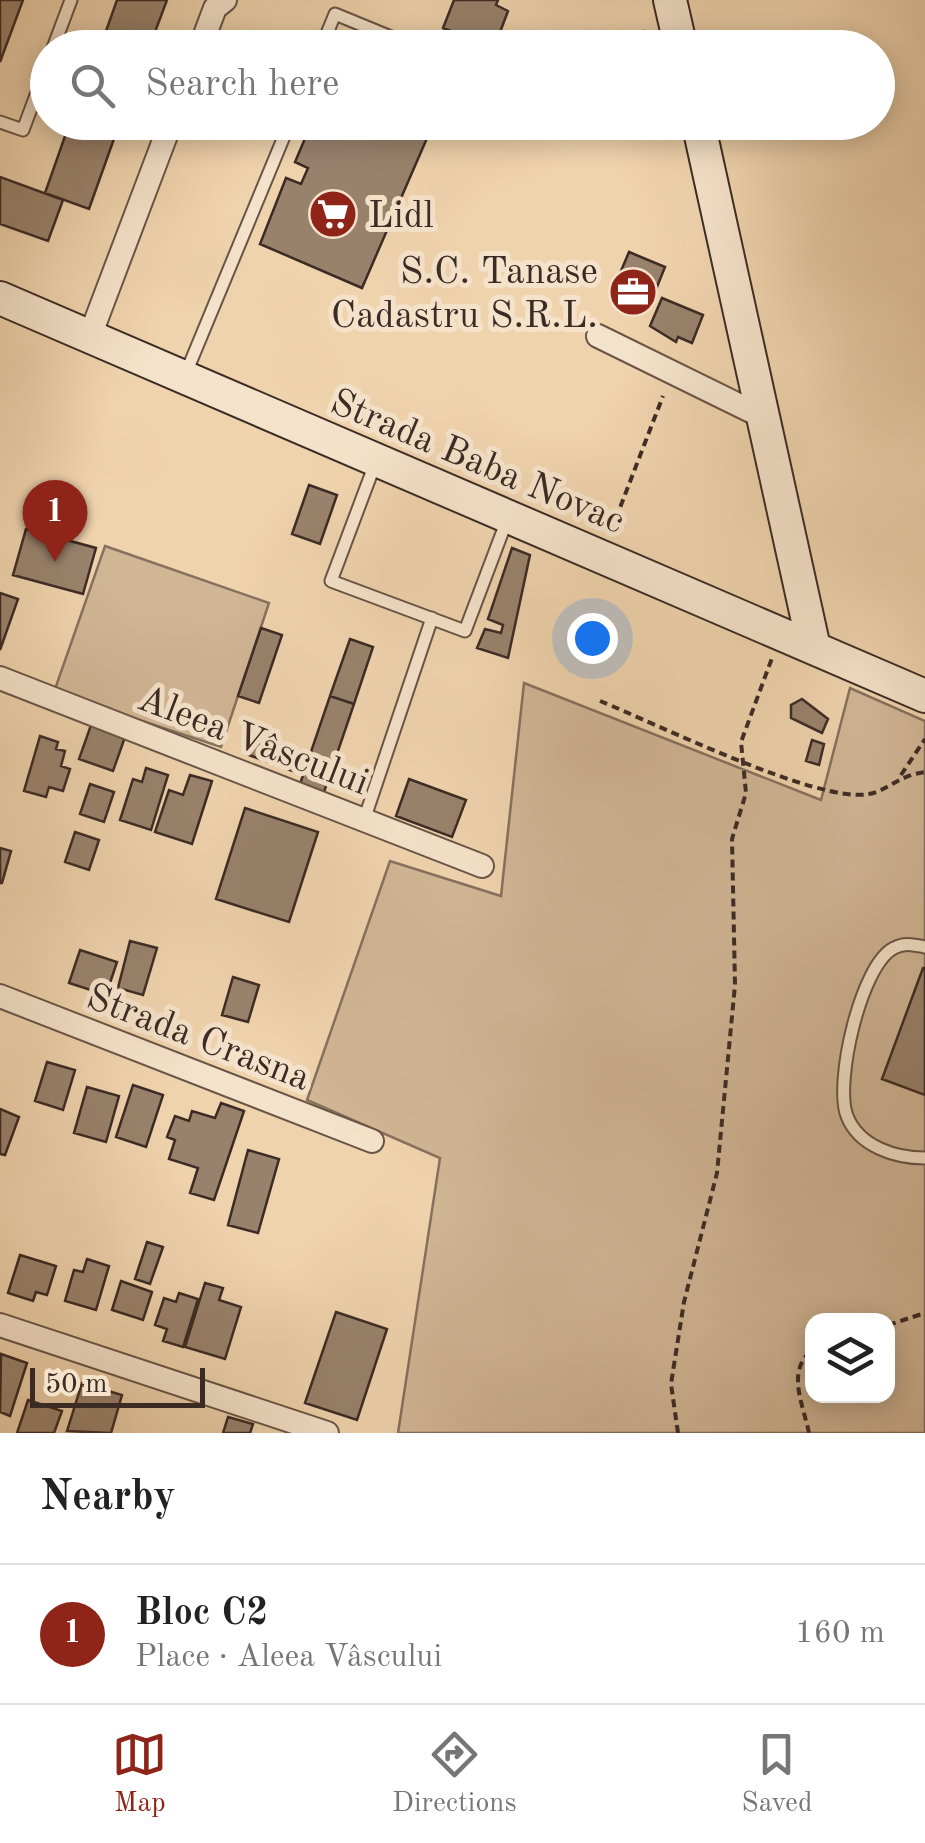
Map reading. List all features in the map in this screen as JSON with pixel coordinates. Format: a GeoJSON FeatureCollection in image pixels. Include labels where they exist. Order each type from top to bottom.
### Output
{"type":"FeatureCollection","features":[{"type":"Feature","properties":{"kind":"main road"},"geometry":{"type":"LineString","coordinates":[[670,0],[677,30]]}},
{"type":"Feature","properties":{"kind":"main road"},"geometry":{"type":"LineString","coordinates":[[702,140],[814,648]]}},
{"type":"Feature","properties":{"kind":"main road","name":"Strada Baba Novac"},"geometry":{"type":"LineString","coordinates":[[0,298],[925,696]]}},
{"type":"Feature","properties":{"kind":"street"},"geometry":{"type":"LineString","coordinates":[[207,30],[215,8],[225,0]]}},
{"type":"Feature","properties":{"kind":"street"},"geometry":{"type":"LineString","coordinates":[[90,336],[164,140]]}},
{"type":"Feature","properties":{"kind":"street"},"geometry":{"type":"LineString","coordinates":[[598,336],[764,418]]}},
{"type":"Feature","properties":{"kind":"street","name":"Aleea Vâscului"},"geometry":{"type":"LineString","coordinates":[[0,678],[482,866]]}},
{"type":"Feature","properties":{"kind":"street","name":"Strada Crasna"},"geometry":{"type":"LineString","coordinates":[[0,996],[372,1141]]}},
{"type":"Feature","properties":{"kind":"street"},"geometry":{"type":"LineString","coordinates":[[0,1324],[328,1433]]}},
{"type":"Feature","properties":{"kind":"lane"},"geometry":{"type":"LineString","coordinates":[[60,30],[71,0]]}},
{"type":"Feature","properties":{"kind":"lane"},"geometry":{"type":"LineString","coordinates":[[328,30],[335,14],[374,30]]}},
{"type":"Feature","properties":{"kind":"lane"},"geometry":{"type":"LineString","coordinates":[[0,122],[22,130],[30,109]]}},
{"type":"Feature","properties":{"kind":"lane"},"geometry":{"type":"LineString","coordinates":[[184,377],[283,140]]}},
{"type":"Feature","properties":{"kind":"lane"},"geometry":{"type":"LineString","coordinates":[[376,460],[331,581],[465,631],[508,517]]}},
{"type":"Feature","properties":{"kind":"lane"},"geometry":{"type":"LineString","coordinates":[[364,820],[432,618]]}},
{"type":"Feature","properties":{"kind":"lane"},"geometry":{"type":"LineString","coordinates":[[925,947],[909,944],[892,948],[869,977],[854,1023],[846,1114],[857,1131],[887,1154],[925,1158]]}},
{"type":"Feature","properties":{"kind":"path"},"geometry":{"type":"LineString","coordinates":[[601,557],[672,372]]}},
{"type":"Feature","properties":{"kind":"path"},"geometry":{"type":"LineString","coordinates":[[678,1433],[671,1384],[684,1302],[717,1174],[730,1042],[735,985],[732,839],[746,793],[741,742],[781,634]]}},
{"type":"Feature","properties":{"kind":"path"},"geometry":{"type":"LineString","coordinates":[[600,701],[789,782],[844,794],[871,794],[901,776],[925,772]]}},
{"type":"Feature","properties":{"kind":"path"},"geometry":{"type":"LineString","coordinates":[[901,776],[925,738]]}},
{"type":"Feature","properties":{"kind":"path"},"geometry":{"type":"LineString","coordinates":[[895,1323],[925,1313]]}},
{"type":"Feature","properties":{"kind":"path"},"geometry":{"type":"LineString","coordinates":[[805,1356],[796,1377],[809,1433]]}},
{"type":"Feature","properties":{"kind":"shaded area"},"geometry":{"type":"Polygon","coordinates":[[[105,546],[269,603],[221,747],[54,692],[105,546]]]}},
{"type":"Feature","properties":{"kind":"shaded area"},"geometry":{"type":"Polygon","coordinates":[[[524,683],[821,800],[850,688],[925,721],[925,1433],[398,1433],[440,1158],[307,1100],[390,861],[501,896],[524,683]]]}},
{"type":"Feature","properties":{"kind":"building"},"geometry":{"type":"Polygon","coordinates":[[[0,0],[23,0],[0,62],[0,0]]]}},
{"type":"Feature","properties":{"kind":"building"},"geometry":{"type":"Polygon","coordinates":[[[117,0],[167,0],[156,30],[106,30],[117,0]]]}},
{"type":"Feature","properties":{"kind":"building"},"geometry":{"type":"Polygon","coordinates":[[[454,0],[498,0],[496,5],[508,11],[501,30],[443,28],[454,0]]]}},
{"type":"Feature","properties":{"kind":"building"},"geometry":{"type":"Polygon","coordinates":[[[64,140],[114,140],[89,209],[45,193],[64,140]]]}},
{"type":"Feature","properties":{"kind":"building","name":"Lidl"},"geometry":{"type":"Polygon","coordinates":[[[304,140],[426,140],[362,288],[260,244],[286,178],[301,184],[308,168],[295,162],[304,140]]]}},
{"type":"Feature","properties":{"kind":"building"},"geometry":{"type":"Polygon","coordinates":[[[0,177],[63,200],[48,241],[0,224],[0,177]]]}},
{"type":"Feature","properties":{"kind":"building"},"geometry":{"type":"Polygon","coordinates":[[[629,252],[665,267],[649,307],[612,292],[629,252]]]}},
{"type":"Feature","properties":{"kind":"building"},"geometry":{"type":"Polygon","coordinates":[[[662,298],[703,315],[692,343],[678,337],[676,342],[650,326],[662,298]]]}},
{"type":"Feature","properties":{"kind":"building"},"geometry":{"type":"Polygon","coordinates":[[[309,485],[337,495],[320,544],[292,534],[309,485]]]}},
{"type":"Feature","properties":{"kind":"building"},"geometry":{"type":"Polygon","coordinates":[[[26,529],[96,548],[83,594],[13,575],[26,529]]]}},
{"type":"Feature","properties":{"kind":"building"},"geometry":{"type":"Polygon","coordinates":[[[512,548],[530,555],[508,658],[477,648],[485,629],[501,633],[503,625],[488,619],[512,548]]]}},
{"type":"Feature","properties":{"kind":"building"},"geometry":{"type":"Polygon","coordinates":[[[0,593],[18,599],[0,650],[0,593]]]}},
{"type":"Feature","properties":{"kind":"building"},"geometry":{"type":"Polygon","coordinates":[[[261,628],[282,635],[259,703],[238,696],[261,628]]]}},
{"type":"Feature","properties":{"kind":"building"},"geometry":{"type":"Polygon","coordinates":[[[350,639],[373,647],[354,704],[330,696],[350,639]]]}},
{"type":"Feature","properties":{"kind":"building"},"geometry":{"type":"Polygon","coordinates":[[[330,696],[354,704],[324,792],[300,784],[330,696]]]}},
{"type":"Feature","properties":{"kind":"building"},"geometry":{"type":"Polygon","coordinates":[[[802,699],[828,719],[822,733],[791,718],[791,705],[802,699]]]}},
{"type":"Feature","properties":{"kind":"building"},"geometry":{"type":"Polygon","coordinates":[[[91,725],[125,737],[113,771],[79,759],[91,725]]]}},
{"type":"Feature","properties":{"kind":"building"},"geometry":{"type":"Polygon","coordinates":[[[253,735],[305,754],[298,773],[246,754],[253,735]]]}},
{"type":"Feature","properties":{"kind":"building"},"geometry":{"type":"Polygon","coordinates":[[[40,736],[58,742],[56,749],[65,751],[61,766],[70,769],[63,791],[49,787],[46,797],[24,791],[40,736]]]}},
{"type":"Feature","properties":{"kind":"building"},"geometry":{"type":"Polygon","coordinates":[[[812,740],[824,744],[819,765],[806,761],[812,740]]]}},
{"type":"Feature","properties":{"kind":"building"},"geometry":{"type":"Polygon","coordinates":[[[146,768],[168,775],[151,830],[120,820],[133,779],[142,782],[146,768]]]}},
{"type":"Feature","properties":{"kind":"building"},"geometry":{"type":"Polygon","coordinates":[[[190,775],[212,781],[192,844],[155,832],[169,790],[183,795],[190,775]]]}},
{"type":"Feature","properties":{"kind":"building"},"geometry":{"type":"Polygon","coordinates":[[[409,779],[466,800],[452,837],[396,816],[409,779]]]}},
{"type":"Feature","properties":{"kind":"building"},"geometry":{"type":"Polygon","coordinates":[[[90,784],[114,792],[104,822],[80,814],[90,784]]]}},
{"type":"Feature","properties":{"kind":"building"},"geometry":{"type":"Polygon","coordinates":[[[245,808],[318,832],[289,922],[216,899],[245,808]]]}},
{"type":"Feature","properties":{"kind":"building"},"geometry":{"type":"Polygon","coordinates":[[[75,832],[99,840],[89,870],[65,862],[75,832]]]}},
{"type":"Feature","properties":{"kind":"building"},"geometry":{"type":"Polygon","coordinates":[[[0,848],[11,851],[2,883],[0,883],[0,848]]]}},
{"type":"Feature","properties":{"kind":"building"},"geometry":{"type":"Polygon","coordinates":[[[130,941],[157,948],[143,995],[118,988],[130,941]]]}},
{"type":"Feature","properties":{"kind":"building"},"geometry":{"type":"Polygon","coordinates":[[[80,950],[117,962],[106,995],[69,983],[80,950]]]}},
{"type":"Feature","properties":{"kind":"building"},"geometry":{"type":"Polygon","coordinates":[[[925,968],[925,1095],[882,1079],[925,968]]]}},
{"type":"Feature","properties":{"kind":"building"},"geometry":{"type":"Polygon","coordinates":[[[233,977],[259,985],[248,1022],[222,1015],[233,977]]]}},
{"type":"Feature","properties":{"kind":"building"},"geometry":{"type":"Polygon","coordinates":[[[47,1062],[75,1070],[63,1110],[35,1101],[47,1062]]]}},
{"type":"Feature","properties":{"kind":"building"},"geometry":{"type":"Polygon","coordinates":[[[133,1085],[163,1095],[146,1147],[116,1137],[133,1085]]]}},
{"type":"Feature","properties":{"kind":"building"},"geometry":{"type":"Polygon","coordinates":[[[87,1087],[119,1096],[106,1142],[74,1133],[87,1087]]]}},
{"type":"Feature","properties":{"kind":"building"},"geometry":{"type":"Polygon","coordinates":[[[221,1103],[244,1111],[214,1200],[190,1193],[198,1168],[169,1159],[175,1140],[167,1137],[175,1116],[189,1121],[192,1111],[215,1118],[221,1103]]]}},
{"type":"Feature","properties":{"kind":"building"},"geometry":{"type":"Polygon","coordinates":[[[0,1109],[19,1117],[5,1155],[0,1154],[0,1109]]]}},
{"type":"Feature","properties":{"kind":"building"},"geometry":{"type":"Polygon","coordinates":[[[248,1150],[279,1159],[258,1233],[228,1225],[248,1150]]]}},
{"type":"Feature","properties":{"kind":"building"},"geometry":{"type":"Polygon","coordinates":[[[147,1242],[163,1247],[150,1284],[135,1279],[147,1242]]]}},
{"type":"Feature","properties":{"kind":"building"},"geometry":{"type":"Polygon","coordinates":[[[20,1255],[56,1266],[47,1295],[36,1292],[33,1301],[8,1293],[20,1255]]]}},
{"type":"Feature","properties":{"kind":"building"},"geometry":{"type":"Polygon","coordinates":[[[87,1259],[109,1266],[96,1310],[65,1301],[74,1270],[83,1272],[87,1259]]]}},
{"type":"Feature","properties":{"kind":"building"},"geometry":{"type":"Polygon","coordinates":[[[121,1281],[152,1292],[143,1320],[112,1310],[121,1281]]]}},
{"type":"Feature","properties":{"kind":"building"},"geometry":{"type":"Polygon","coordinates":[[[205,1283],[223,1288],[219,1300],[241,1307],[225,1359],[185,1347],[205,1283]]]}},
{"type":"Feature","properties":{"kind":"building"},"geometry":{"type":"Polygon","coordinates":[[[179,1293],[198,1299],[183,1347],[163,1341],[167,1329],[155,1325],[164,1298],[176,1302],[179,1293]]]}},
{"type":"Feature","properties":{"kind":"building"},"geometry":{"type":"Polygon","coordinates":[[[336,1312],[387,1329],[357,1420],[305,1403],[336,1312]]]}},
{"type":"Feature","properties":{"kind":"building"},"geometry":{"type":"Polygon","coordinates":[[[1,1354],[27,1363],[10,1416],[0,1412],[1,1354]]]}},
{"type":"Feature","properties":{"kind":"building"},"geometry":{"type":"Polygon","coordinates":[[[82,1383],[122,1395],[111,1433],[67,1431],[82,1383]]]}},
{"type":"Feature","properties":{"kind":"building"},"geometry":{"type":"Polygon","coordinates":[[[28,1400],[62,1411],[54,1433],[17,1433],[28,1400]]]}},
{"type":"Feature","properties":{"kind":"building"},"geometry":{"type":"Polygon","coordinates":[[[228,1417],[253,1424],[250,1433],[223,1433],[228,1417]]]}},
{"type":"Feature","properties":{"kind":"place","name":"Lidl"},"geometry":{"type":"Point","coordinates":[333,214]}},
{"type":"Feature","properties":{"kind":"place","name":"S.C. Tanase Cadastru S.R.L."},"geometry":{"type":"Point","coordinates":[633,292]}},
{"type":"Feature","properties":{"kind":"place","name":"Bloc C2"},"geometry":{"type":"Point","coordinates":[55,562]}}]}
